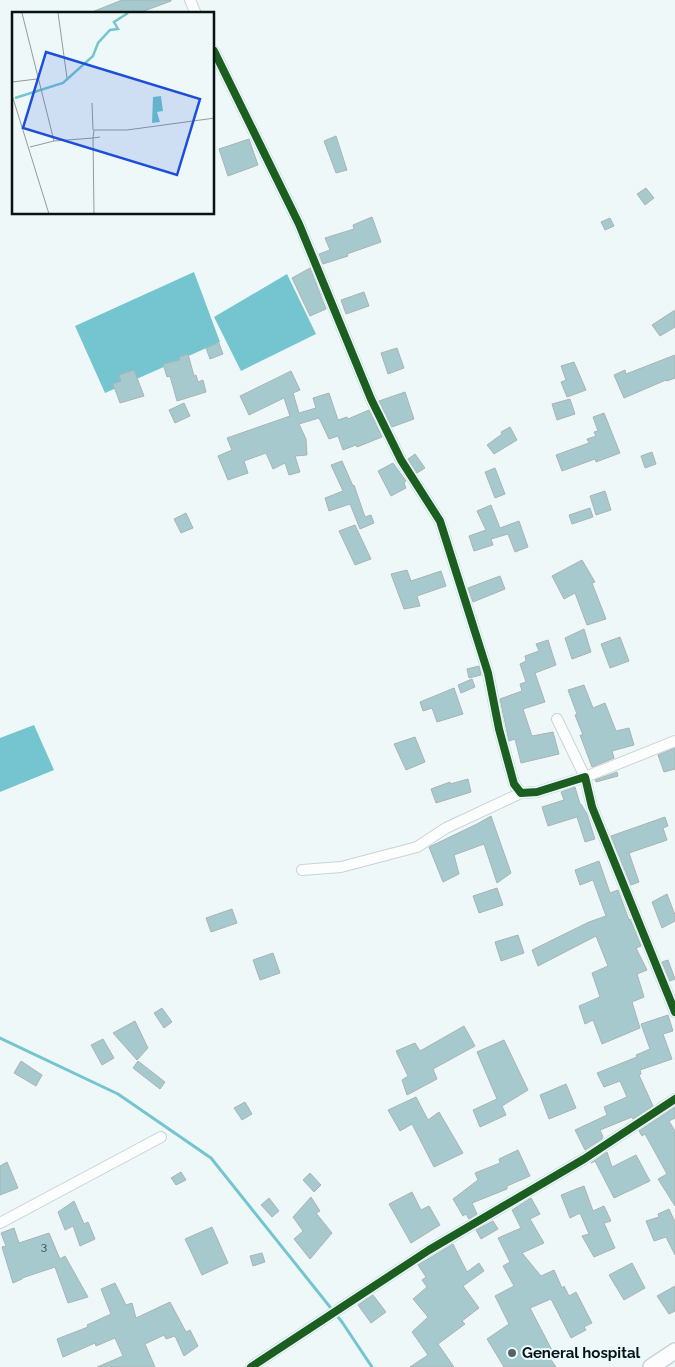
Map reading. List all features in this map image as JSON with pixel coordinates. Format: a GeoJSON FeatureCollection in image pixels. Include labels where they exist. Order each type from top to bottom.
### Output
{"type":"FeatureCollection","features":[{"type":"Feature","properties":{"kind":"main road"},"geometry":{"type":"LineString","coordinates":[[651,1367],[675,1351]]}},
{"type":"Feature","properties":{"kind":"street"},"geometry":{"type":"LineString","coordinates":[[190,0],[195,12]]}},
{"type":"Feature","properties":{"kind":"street"},"geometry":{"type":"LineString","coordinates":[[215,53],[299,224],[371,399],[401,460],[440,521],[488,673],[499,729],[514,784],[521,793]]}},
{"type":"Feature","properties":{"kind":"street"},"geometry":{"type":"LineString","coordinates":[[557,719],[585,777],[592,808],[675,1012]]}},
{"type":"Feature","properties":{"kind":"street"},"geometry":{"type":"LineString","coordinates":[[302,870],[342,868],[416,846],[446,828],[521,793],[538,792],[585,777],[675,741]]}},
{"type":"Feature","properties":{"kind":"street"},"geometry":{"type":"LineString","coordinates":[[251,1367],[429,1250],[584,1159],[675,1100]]}},
{"type":"Feature","properties":{"kind":"street"},"geometry":{"type":"LineString","coordinates":[[0,1223],[161,1137]]}},
{"type":"Feature","properties":{"kind":"water"},"geometry":{"type":"Polygon","coordinates":[[[194,272],[220,342],[105,393],[75,326],[194,272]]]}},
{"type":"Feature","properties":{"kind":"water"},"geometry":{"type":"Polygon","coordinates":[[[287,274],[316,334],[241,371],[214,317],[287,274]]]}},
{"type":"Feature","properties":{"kind":"water"},"geometry":{"type":"Polygon","coordinates":[[[34,725],[54,770],[0,792],[0,738],[34,725]]]}},
{"type":"Feature","properties":{"kind":"building"},"geometry":{"type":"Polygon","coordinates":[[[122,0],[171,0],[141,12],[92,12],[122,0]]]}},
{"type":"Feature","properties":{"kind":"building"},"geometry":{"type":"Polygon","coordinates":[[[336,136],[347,170],[336,173],[324,141],[336,136]]]}},
{"type":"Feature","properties":{"kind":"building"},"geometry":{"type":"Polygon","coordinates":[[[249,139],[258,165],[228,176],[219,149],[249,139]]]}},
{"type":"Feature","properties":{"kind":"building"},"geometry":{"type":"Polygon","coordinates":[[[646,188],[654,198],[645,205],[637,194],[646,188]]]}},
{"type":"Feature","properties":{"kind":"building"},"geometry":{"type":"Polygon","coordinates":[[[372,217],[381,242],[323,264],[319,254],[330,250],[325,238],[354,229],[353,225],[372,217]]]}},
{"type":"Feature","properties":{"kind":"building"},"geometry":{"type":"Polygon","coordinates":[[[610,218],[614,226],[605,230],[601,222],[610,218]]]}},
{"type":"Feature","properties":{"kind":"building"},"geometry":{"type":"Polygon","coordinates":[[[310,268],[326,309],[310,316],[292,278],[310,268]]]}},
{"type":"Feature","properties":{"kind":"building"},"geometry":{"type":"Polygon","coordinates":[[[364,292],[369,306],[346,314],[341,300],[364,292]]]}},
{"type":"Feature","properties":{"kind":"building"},"geometry":{"type":"Polygon","coordinates":[[[675,310],[675,327],[660,336],[652,325],[675,310]]]}},
{"type":"Feature","properties":{"kind":"building"},"geometry":{"type":"Polygon","coordinates":[[[219,343],[223,354],[210,359],[206,348],[219,343]]]}},
{"type":"Feature","properties":{"kind":"building"},"geometry":{"type":"Polygon","coordinates":[[[397,348],[404,368],[388,374],[381,353],[397,348]]]}},
{"type":"Feature","properties":{"kind":"building"},"geometry":{"type":"Polygon","coordinates":[[[188,354],[194,376],[196,375],[198,382],[203,380],[206,392],[177,401],[170,376],[167,377],[163,364],[180,360],[179,357],[188,354]]]}},
{"type":"Feature","properties":{"kind":"building"},"geometry":{"type":"Polygon","coordinates":[[[675,355],[675,378],[624,398],[614,375],[625,370],[626,374],[675,355]]]}},
{"type":"Feature","properties":{"kind":"building"},"geometry":{"type":"Polygon","coordinates":[[[574,362],[586,390],[567,397],[561,382],[566,380],[561,366],[574,362]]]}},
{"type":"Feature","properties":{"kind":"building"},"geometry":{"type":"Polygon","coordinates":[[[134,370],[144,396],[120,403],[113,384],[121,381],[119,375],[134,370]]]}},
{"type":"Feature","properties":{"kind":"building"},"geometry":{"type":"Polygon","coordinates":[[[291,371],[300,390],[293,393],[299,413],[316,408],[313,398],[329,393],[338,420],[347,417],[348,419],[369,410],[382,437],[357,447],[356,445],[343,450],[338,436],[329,439],[319,418],[299,424],[306,439],[307,455],[295,456],[300,472],[289,475],[285,463],[273,469],[266,453],[244,461],[248,473],[228,480],[218,456],[232,450],[227,438],[290,416],[284,398],[249,415],[240,396],[291,371]]]}},
{"type":"Feature","properties":{"kind":"building"},"geometry":{"type":"Polygon","coordinates":[[[405,392],[414,419],[392,427],[379,401],[405,392]]]}},
{"type":"Feature","properties":{"kind":"building"},"geometry":{"type":"Polygon","coordinates":[[[570,399],[575,414],[557,420],[552,404],[570,399]]]}},
{"type":"Feature","properties":{"kind":"building"},"geometry":{"type":"Polygon","coordinates":[[[184,403],[190,416],[175,423],[169,410],[184,403]]]}},
{"type":"Feature","properties":{"kind":"building"},"geometry":{"type":"Polygon","coordinates":[[[604,413],[620,453],[596,462],[595,459],[562,471],[556,455],[589,443],[587,439],[596,436],[594,432],[598,431],[593,417],[604,413]]]}},
{"type":"Feature","properties":{"kind":"building"},"geometry":{"type":"Polygon","coordinates":[[[510,427],[517,440],[494,454],[487,445],[502,434],[501,432],[510,427]]]}},
{"type":"Feature","properties":{"kind":"building"},"geometry":{"type":"Polygon","coordinates":[[[652,452],[656,464],[645,468],[641,456],[652,452]]]}},
{"type":"Feature","properties":{"kind":"building"},"geometry":{"type":"Polygon","coordinates":[[[415,454],[425,468],[417,473],[408,459],[415,454]]]}},
{"type":"Feature","properties":{"kind":"building"},"geometry":{"type":"Polygon","coordinates":[[[342,461],[354,485],[365,517],[371,515],[374,523],[360,529],[350,504],[329,511],[325,498],[343,491],[331,465],[342,461]]]}},
{"type":"Feature","properties":{"kind":"building"},"geometry":{"type":"Polygon","coordinates":[[[393,463],[406,481],[404,483],[406,488],[391,496],[378,471],[393,463]]]}},
{"type":"Feature","properties":{"kind":"building"},"geometry":{"type":"Polygon","coordinates":[[[495,468],[505,494],[495,498],[485,472],[495,468]]]}},
{"type":"Feature","properties":{"kind":"building"},"geometry":{"type":"Polygon","coordinates":[[[605,491],[611,510],[596,515],[590,496],[605,491]]]}},
{"type":"Feature","properties":{"kind":"building"},"geometry":{"type":"Polygon","coordinates":[[[491,505],[500,528],[519,521],[528,547],[515,552],[508,534],[491,539],[493,545],[474,551],[469,536],[486,530],[477,511],[491,505]]]}},
{"type":"Feature","properties":{"kind":"building"},"geometry":{"type":"Polygon","coordinates":[[[590,508],[593,517],[572,524],[569,515],[590,508]]]}},
{"type":"Feature","properties":{"kind":"building"},"geometry":{"type":"Polygon","coordinates":[[[186,513],[193,528],[181,533],[174,519],[186,513]]]}},
{"type":"Feature","properties":{"kind":"building"},"geometry":{"type":"Polygon","coordinates":[[[355,525],[371,559],[355,565],[339,531],[355,525]]]}},
{"type":"Feature","properties":{"kind":"building"},"geometry":{"type":"Polygon","coordinates":[[[582,560],[595,582],[592,583],[606,619],[587,625],[575,593],[564,599],[552,576],[582,560]]]}},
{"type":"Feature","properties":{"kind":"building"},"geometry":{"type":"Polygon","coordinates":[[[407,570],[411,581],[441,571],[446,586],[417,596],[420,606],[404,609],[391,574],[407,570]]]}},
{"type":"Feature","properties":{"kind":"building"},"geometry":{"type":"Polygon","coordinates":[[[500,576],[505,589],[473,602],[468,588],[500,576]]]}},
{"type":"Feature","properties":{"kind":"building"},"geometry":{"type":"Polygon","coordinates":[[[584,629],[591,652],[572,659],[565,638],[584,629]]]}},
{"type":"Feature","properties":{"kind":"building"},"geometry":{"type":"Polygon","coordinates":[[[620,637],[629,661],[610,668],[601,644],[620,637]]]}},
{"type":"Feature","properties":{"kind":"building"},"geometry":{"type":"Polygon","coordinates":[[[548,640],[556,665],[535,673],[545,702],[523,709],[532,736],[553,732],[559,754],[521,763],[515,739],[509,741],[500,699],[522,691],[520,684],[526,682],[520,664],[526,661],[525,656],[539,651],[536,644],[548,640]]]}},
{"type":"Feature","properties":{"kind":"building"},"geometry":{"type":"Polygon","coordinates":[[[479,666],[481,675],[469,678],[467,669],[479,666]]]}},
{"type":"Feature","properties":{"kind":"building"},"geometry":{"type":"Polygon","coordinates":[[[472,679],[475,687],[461,693],[458,685],[472,679]]]}},
{"type":"Feature","properties":{"kind":"building"},"geometry":{"type":"Polygon","coordinates":[[[584,685],[593,708],[605,703],[616,731],[629,728],[634,745],[612,751],[614,758],[592,767],[580,735],[583,735],[568,690],[584,685]]]}},
{"type":"Feature","properties":{"kind":"building"},"geometry":{"type":"Polygon","coordinates":[[[454,688],[463,714],[437,722],[432,708],[423,711],[420,702],[454,688]]]}},
{"type":"Feature","properties":{"kind":"building"},"geometry":{"type":"Polygon","coordinates":[[[415,737],[425,762],[406,770],[394,744],[415,737]]]}},
{"type":"Feature","properties":{"kind":"building"},"geometry":{"type":"Polygon","coordinates":[[[675,748],[675,769],[664,772],[658,755],[675,748]]]}},
{"type":"Feature","properties":{"kind":"building"},"geometry":{"type":"Polygon","coordinates":[[[617,772],[618,776],[596,782],[595,780],[617,772]]]}},
{"type":"Feature","properties":{"kind":"building"},"geometry":{"type":"Polygon","coordinates":[[[468,779],[471,792],[436,803],[431,789],[450,782],[450,784],[468,779]]]}},
{"type":"Feature","properties":{"kind":"building"},"geometry":{"type":"Polygon","coordinates":[[[575,787],[580,804],[587,814],[595,839],[585,842],[577,817],[548,826],[542,807],[564,800],[561,792],[575,787]]]}},
{"type":"Feature","properties":{"kind":"building"},"geometry":{"type":"Polygon","coordinates":[[[491,816],[511,873],[497,883],[484,844],[454,855],[459,874],[443,882],[429,847],[491,816]]]}},
{"type":"Feature","properties":{"kind":"building"},"geometry":{"type":"Polygon","coordinates":[[[665,817],[668,826],[663,828],[667,840],[629,853],[639,882],[631,885],[611,836],[665,817]]]}},
{"type":"Feature","properties":{"kind":"building"},"geometry":{"type":"Polygon","coordinates":[[[599,861],[610,893],[618,890],[641,946],[636,948],[647,970],[637,974],[644,997],[632,1002],[640,1028],[602,1044],[593,1020],[585,1024],[579,1006],[600,997],[592,973],[608,966],[596,936],[538,966],[532,950],[589,922],[606,916],[593,880],[580,885],[575,870],[599,861]]]}},
{"type":"Feature","properties":{"kind":"building"},"geometry":{"type":"Polygon","coordinates":[[[497,888],[503,905],[479,913],[473,896],[497,888]]]}},
{"type":"Feature","properties":{"kind":"building"},"geometry":{"type":"Polygon","coordinates":[[[667,894],[675,915],[675,921],[662,928],[652,902],[667,894]]]}},
{"type":"Feature","properties":{"kind":"building"},"geometry":{"type":"Polygon","coordinates":[[[232,909],[237,923],[211,932],[206,918],[232,909]]]}},
{"type":"Feature","properties":{"kind":"building"},"geometry":{"type":"Polygon","coordinates":[[[518,935],[524,953],[501,961],[495,942],[518,935]]]}},
{"type":"Feature","properties":{"kind":"building"},"geometry":{"type":"Polygon","coordinates":[[[273,953],[280,973],[260,980],[253,960],[273,953]]]}},
{"type":"Feature","properties":{"kind":"building"},"geometry":{"type":"Polygon","coordinates":[[[668,960],[675,979],[670,981],[662,962],[668,960]]]}},
{"type":"Feature","properties":{"kind":"building"},"geometry":{"type":"Polygon","coordinates":[[[162,1008],[172,1022],[164,1028],[154,1013],[162,1008]]]}},
{"type":"Feature","properties":{"kind":"building"},"geometry":{"type":"Polygon","coordinates":[[[668,1015],[673,1031],[663,1034],[672,1059],[640,1070],[641,1074],[639,1075],[653,1106],[633,1119],[632,1117],[600,1130],[602,1139],[585,1150],[575,1130],[607,1115],[604,1107],[627,1097],[620,1081],[604,1087],[597,1073],[637,1057],[636,1055],[650,1049],[641,1024],[668,1015]]]}},
{"type":"Feature","properties":{"kind":"building"},"geometry":{"type":"Polygon","coordinates":[[[135,1021],[148,1048],[137,1060],[113,1033],[135,1021]]]}},
{"type":"Feature","properties":{"kind":"building"},"geometry":{"type":"Polygon","coordinates":[[[464,1026],[475,1046],[433,1069],[437,1079],[407,1095],[402,1080],[408,1076],[396,1051],[415,1043],[420,1051],[464,1026]]]}},
{"type":"Feature","properties":{"kind":"building"},"geometry":{"type":"Polygon","coordinates":[[[103,1039],[114,1058],[102,1065],[91,1045],[103,1039]]]}},
{"type":"Feature","properties":{"kind":"building"},"geometry":{"type":"Polygon","coordinates":[[[504,1040],[528,1090],[502,1106],[506,1115],[480,1127],[473,1110],[497,1099],[477,1052],[504,1040]]]}},
{"type":"Feature","properties":{"kind":"building"},"geometry":{"type":"Polygon","coordinates":[[[21,1061],[42,1075],[36,1086],[14,1073],[21,1061]]]}},
{"type":"Feature","properties":{"kind":"building"},"geometry":{"type":"Polygon","coordinates":[[[138,1061],[165,1082],[160,1089],[133,1068],[138,1061]]]}},
{"type":"Feature","properties":{"kind":"building"},"geometry":{"type":"Polygon","coordinates":[[[566,1084],[576,1108],[549,1119],[540,1095],[566,1084]]]}},
{"type":"Feature","properties":{"kind":"building"},"geometry":{"type":"Polygon","coordinates":[[[416,1097],[428,1120],[439,1112],[463,1153],[434,1167],[412,1124],[400,1131],[388,1110],[416,1097]]]}},
{"type":"Feature","properties":{"kind":"building"},"geometry":{"type":"Polygon","coordinates":[[[245,1102],[252,1114],[242,1120],[234,1108],[245,1102]]]}},
{"type":"Feature","properties":{"kind":"building"},"geometry":{"type":"Polygon","coordinates":[[[675,1107],[675,1118],[669,1121],[675,1131],[675,1206],[658,1179],[667,1174],[645,1134],[642,1136],[639,1131],[675,1107]]]}},
{"type":"Feature","properties":{"kind":"building"},"geometry":{"type":"Polygon","coordinates":[[[518,1150],[530,1176],[507,1186],[507,1189],[472,1203],[477,1214],[469,1219],[466,1214],[463,1216],[453,1199],[478,1180],[475,1173],[500,1163],[499,1159],[518,1150]]]}},
{"type":"Feature","properties":{"kind":"building"},"geometry":{"type":"Polygon","coordinates":[[[607,1152],[612,1167],[636,1155],[650,1181],[614,1198],[595,1161],[591,1163],[607,1152]]]}},
{"type":"Feature","properties":{"kind":"building"},"geometry":{"type":"Polygon","coordinates":[[[7,1162],[18,1188],[0,1195],[0,1166],[7,1162]]]}},
{"type":"Feature","properties":{"kind":"building"},"geometry":{"type":"Polygon","coordinates":[[[181,1172],[186,1180],[176,1185],[171,1178],[181,1172]]]}},
{"type":"Feature","properties":{"kind":"building"},"geometry":{"type":"Polygon","coordinates":[[[310,1173],[321,1185],[314,1192],[303,1180],[310,1173]]]}},
{"type":"Feature","properties":{"kind":"building"},"geometry":{"type":"Polygon","coordinates":[[[584,1186],[593,1211],[604,1206],[611,1221],[604,1223],[615,1248],[594,1257],[582,1236],[589,1234],[580,1213],[570,1218],[561,1195],[584,1186]]]}},
{"type":"Feature","properties":{"kind":"building"},"geometry":{"type":"Polygon","coordinates":[[[412,1192],[421,1210],[429,1206],[440,1225],[411,1243],[389,1204],[412,1192]]]}},
{"type":"Feature","properties":{"kind":"building"},"geometry":{"type":"Polygon","coordinates":[[[311,1197],[320,1211],[316,1213],[332,1233],[310,1259],[294,1239],[303,1231],[293,1217],[311,1197]]]}},
{"type":"Feature","properties":{"kind":"building"},"geometry":{"type":"Polygon","coordinates":[[[269,1198],[279,1211],[272,1217],[261,1205],[269,1198]]]}},
{"type":"Feature","properties":{"kind":"building"},"geometry":{"type":"Polygon","coordinates":[[[531,1198],[540,1214],[530,1219],[544,1243],[522,1253],[541,1276],[554,1270],[562,1288],[564,1286],[569,1296],[576,1292],[592,1323],[584,1327],[586,1330],[571,1338],[551,1299],[530,1308],[555,1356],[550,1358],[556,1367],[504,1367],[487,1339],[509,1324],[495,1296],[514,1286],[503,1266],[510,1262],[498,1238],[521,1228],[512,1210],[531,1198]]]}},
{"type":"Feature","properties":{"kind":"building"},"geometry":{"type":"Polygon","coordinates":[[[74,1201],[84,1224],[88,1222],[95,1239],[80,1246],[73,1226],[65,1230],[58,1212],[74,1201]]]}},
{"type":"Feature","properties":{"kind":"building"},"geometry":{"type":"Polygon","coordinates":[[[669,1209],[675,1222],[675,1255],[666,1237],[654,1241],[646,1221],[659,1217],[658,1214],[669,1209]]]}},
{"type":"Feature","properties":{"kind":"building"},"geometry":{"type":"Polygon","coordinates":[[[493,1221],[498,1229],[481,1239],[476,1230],[493,1221]]]}},
{"type":"Feature","properties":{"kind":"building"},"geometry":{"type":"Polygon","coordinates":[[[212,1227],[228,1263],[202,1275],[185,1239],[212,1227]]]}},
{"type":"Feature","properties":{"kind":"building"},"geometry":{"type":"Polygon","coordinates":[[[14,1228],[19,1243],[49,1233],[60,1259],[65,1256],[88,1297],[68,1303],[55,1267],[13,1283],[2,1247],[6,1246],[1,1233],[14,1228]]]}},
{"type":"Feature","properties":{"kind":"building"},"geometry":{"type":"Polygon","coordinates":[[[453,1244],[467,1272],[479,1263],[484,1271],[463,1286],[479,1308],[462,1321],[465,1324],[438,1344],[454,1367],[410,1367],[428,1355],[412,1332],[428,1317],[413,1299],[427,1287],[422,1280],[426,1277],[418,1265],[453,1244]]]}},
{"type":"Feature","properties":{"kind":"building"},"geometry":{"type":"Polygon","coordinates":[[[262,1253],[265,1262],[253,1266],[250,1256],[262,1253]]]}},
{"type":"Feature","properties":{"kind":"building"},"geometry":{"type":"Polygon","coordinates":[[[632,1263],[645,1288],[624,1300],[609,1275],[632,1263]]]}},
{"type":"Feature","properties":{"kind":"building"},"geometry":{"type":"Polygon","coordinates":[[[115,1283],[126,1305],[132,1303],[136,1318],[170,1302],[186,1332],[190,1330],[198,1346],[184,1356],[175,1336],[166,1339],[164,1335],[145,1344],[155,1367],[97,1367],[123,1356],[115,1338],[96,1346],[95,1343],[63,1357],[57,1339],[88,1327],[87,1325],[111,1314],[101,1289],[115,1283]]]}},
{"type":"Feature","properties":{"kind":"building"},"geometry":{"type":"Polygon","coordinates":[[[675,1286],[675,1311],[669,1314],[657,1296],[675,1286]]]}},
{"type":"Feature","properties":{"kind":"building"},"geometry":{"type":"Polygon","coordinates":[[[373,1295],[386,1312],[371,1323],[358,1305],[373,1295]]]}},
{"type":"Feature","properties":{"kind":"waterway"},"geometry":{"type":"LineString","coordinates":[[0,1038],[118,1094],[211,1158],[342,1322],[372,1367]]}},
{"type":"Feature","properties":{"kind":"cycle path"},"geometry":{"type":"LineString","coordinates":[[215,53],[299,224],[371,399],[401,460],[440,521],[488,673],[499,729],[514,784],[521,793],[537,792],[585,777],[592,807],[675,1012]]}},
{"type":"Feature","properties":{"kind":"cycle path"},"geometry":{"type":"LineString","coordinates":[[251,1367],[429,1250],[584,1159],[675,1099]]}},
{"type":"Feature","properties":{"kind":"place","name":"General hospital"},"geometry":{"type":"Point","coordinates":[512,1353]}}]}
